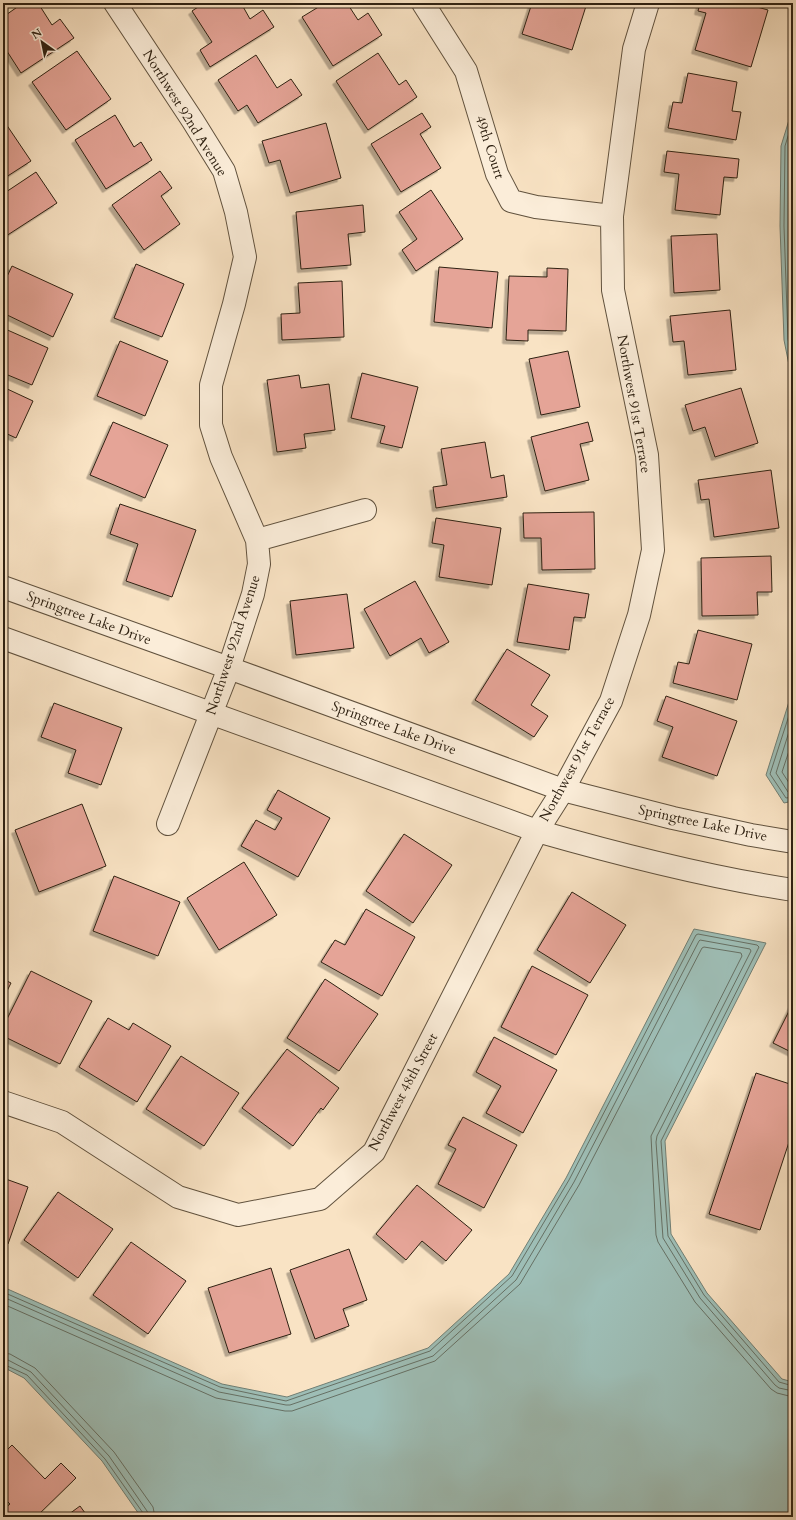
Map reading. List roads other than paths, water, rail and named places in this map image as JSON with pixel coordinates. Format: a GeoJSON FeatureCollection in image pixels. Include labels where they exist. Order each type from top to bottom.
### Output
{"type":"FeatureCollection","features":[{"type":"Feature","properties":{"kind":"street","name":"Northwest 92nd Avenue"},"geometry":{"type":"LineString","coordinates":[[115,3],[193,121],[224,171],[236,212],[245,257],[234,304],[211,385],[211,425],[221,457],[257,540],[259,564],[253,594],[229,668],[168,824]]}},
{"type":"Feature","properties":{"kind":"street","name":"49th Court"},"geometry":{"type":"LineString","coordinates":[[423,3],[466,70],[497,174],[511,201],[536,207],[612,216]]}},
{"type":"Feature","properties":{"kind":"street","name":"Northwest 91st Terrace"},"geometry":{"type":"LineString","coordinates":[[537,831],[563,790],[611,701],[640,615],[653,550],[647,455],[613,290],[612,216],[634,48],[648,3]]}},
{"type":"Feature","properties":{"kind":"street"},"geometry":{"type":"LineString","coordinates":[[257,540],[365,510]]}},
{"type":"Feature","properties":{"kind":"street","name":"Springtree Lake Drive"},"geometry":{"type":"LineString","coordinates":[[3,587],[563,790],[673,818],[793,842]]}},
{"type":"Feature","properties":{"kind":"street"},"geometry":{"type":"LineString","coordinates":[[3,638],[537,831],[597,848],[735,880],[793,890]]}},
{"type":"Feature","properties":{"kind":"street","name":"Northwest 48th Street"},"geometry":{"type":"LineString","coordinates":[[3,1102],[62,1122],[178,1198],[238,1215],[320,1199],[374,1152],[537,831]]}},
{"type":"Feature","properties":{"kind":"water"},"geometry":{"type":"Polygon","coordinates":[[[793,107],[793,385],[784,340],[780,226],[781,146],[793,107]]]}},
{"type":"Feature","properties":{"kind":"water"},"geometry":{"type":"Polygon","coordinates":[[[793,689],[793,801],[784,803],[766,775],[793,689]]]}},
{"type":"Feature","properties":{"kind":"water"},"geometry":{"type":"Polygon","coordinates":[[[694,929],[766,943],[665,1141],[671,1234],[707,1293],[782,1379],[793,1382],[793,1517],[141,1517],[102,1461],[24,1378],[3,1367],[3,1287],[222,1384],[287,1397],[428,1348],[509,1274],[566,1178],[694,929]]]}}]}
